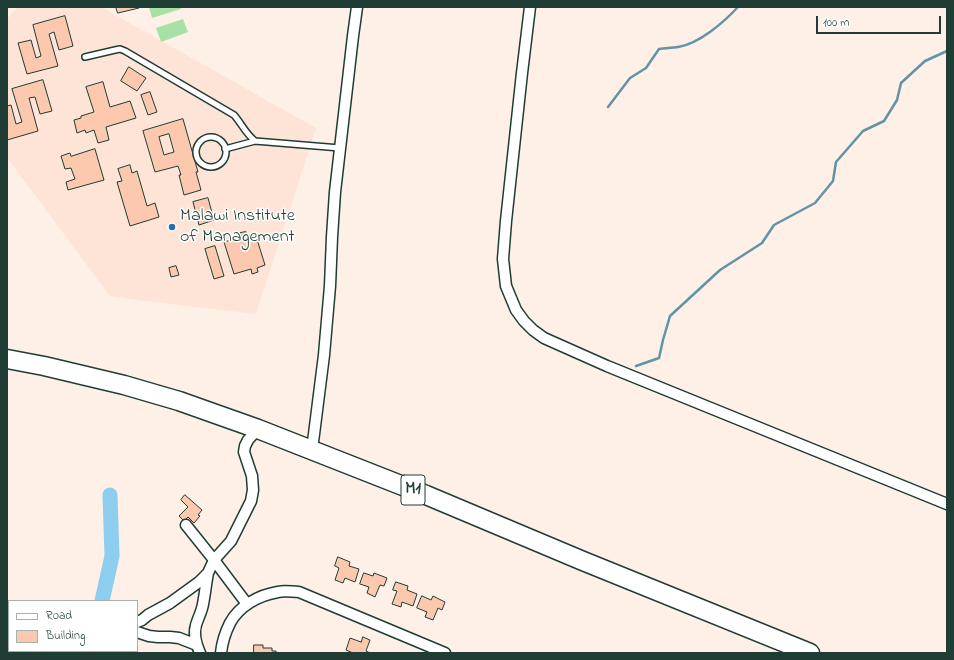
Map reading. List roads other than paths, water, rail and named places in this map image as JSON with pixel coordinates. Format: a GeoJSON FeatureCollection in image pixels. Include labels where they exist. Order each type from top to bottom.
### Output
{"type":"FeatureCollection","features":[{"type":"Feature","properties":{"kind":"highway","name":"M1"},"geometry":{"type":"LineString","coordinates":[[7,359],[124,385],[179,401],[258,429],[810,653]]}},
{"type":"Feature","properties":{"kind":"street"},"geometry":{"type":"LineString","coordinates":[[312,450],[324,355],[330,286],[335,192],[357,7]]}},
{"type":"Feature","properties":{"kind":"street"},"geometry":{"type":"LineString","coordinates":[[530,7],[520,89],[503,259],[506,286],[516,310],[524,321],[544,338],[607,366],[947,504]]}},
{"type":"Feature","properties":{"kind":"street"},"geometry":{"type":"LineString","coordinates":[[198,649],[195,636],[196,626],[203,605],[208,573],[214,560],[231,541],[251,501],[254,490],[252,476],[244,452],[248,440],[258,429]]}},
{"type":"Feature","properties":{"kind":"street"},"geometry":{"type":"LineString","coordinates":[[186,525],[247,604]]}},
{"type":"Feature","properties":{"kind":"street"},"geometry":{"type":"LineString","coordinates":[[138,622],[180,597],[208,573]]}},
{"type":"Feature","properties":{"kind":"street"},"geometry":{"type":"LineString","coordinates":[[221,653],[230,622],[237,612],[247,604],[260,598],[278,592],[288,591],[299,592],[445,653]]}},
{"type":"Feature","properties":{"kind":"street"},"geometry":{"type":"LineString","coordinates":[[138,632],[154,637],[179,638],[198,649]]}},
{"type":"Feature","properties":{"kind":"lane"},"geometry":{"type":"LineString","coordinates":[[85,57],[120,49],[125,51],[234,116],[240,121],[248,136],[255,141]]}},
{"type":"Feature","properties":{"kind":"lane"},"geometry":{"type":"LineString","coordinates":[[208,137],[213,137],[222,141],[225,149],[226,155],[224,160],[221,164],[212,167],[202,164],[196,151],[200,142],[208,137]]}},
{"type":"Feature","properties":{"kind":"lane"},"geometry":{"type":"LineString","coordinates":[[225,149],[255,141],[340,148]]}},
{"type":"Feature","properties":{"kind":"waterway"},"geometry":{"type":"LineString","coordinates":[[608,107],[630,78],[646,68],[659,49],[678,47],[694,42],[711,32],[738,7]]}},
{"type":"Feature","properties":{"kind":"waterway"},"geometry":{"type":"LineString","coordinates":[[636,366],[659,358],[670,316],[720,270],[762,243],[774,225],[815,203],[833,181],[836,162],[863,131],[884,121],[897,100],[901,83],[925,61],[947,51]]}},
{"type":"Feature","properties":{"kind":"waterway"},"geometry":{"type":"LineString","coordinates":[[102,600],[112,556],[110,495]]}},
{"type":"Feature","properties":{"kind":"place","name":"Malawi Institute of Management"},"geometry":{"type":"Point","coordinates":[172,227]}}]}
